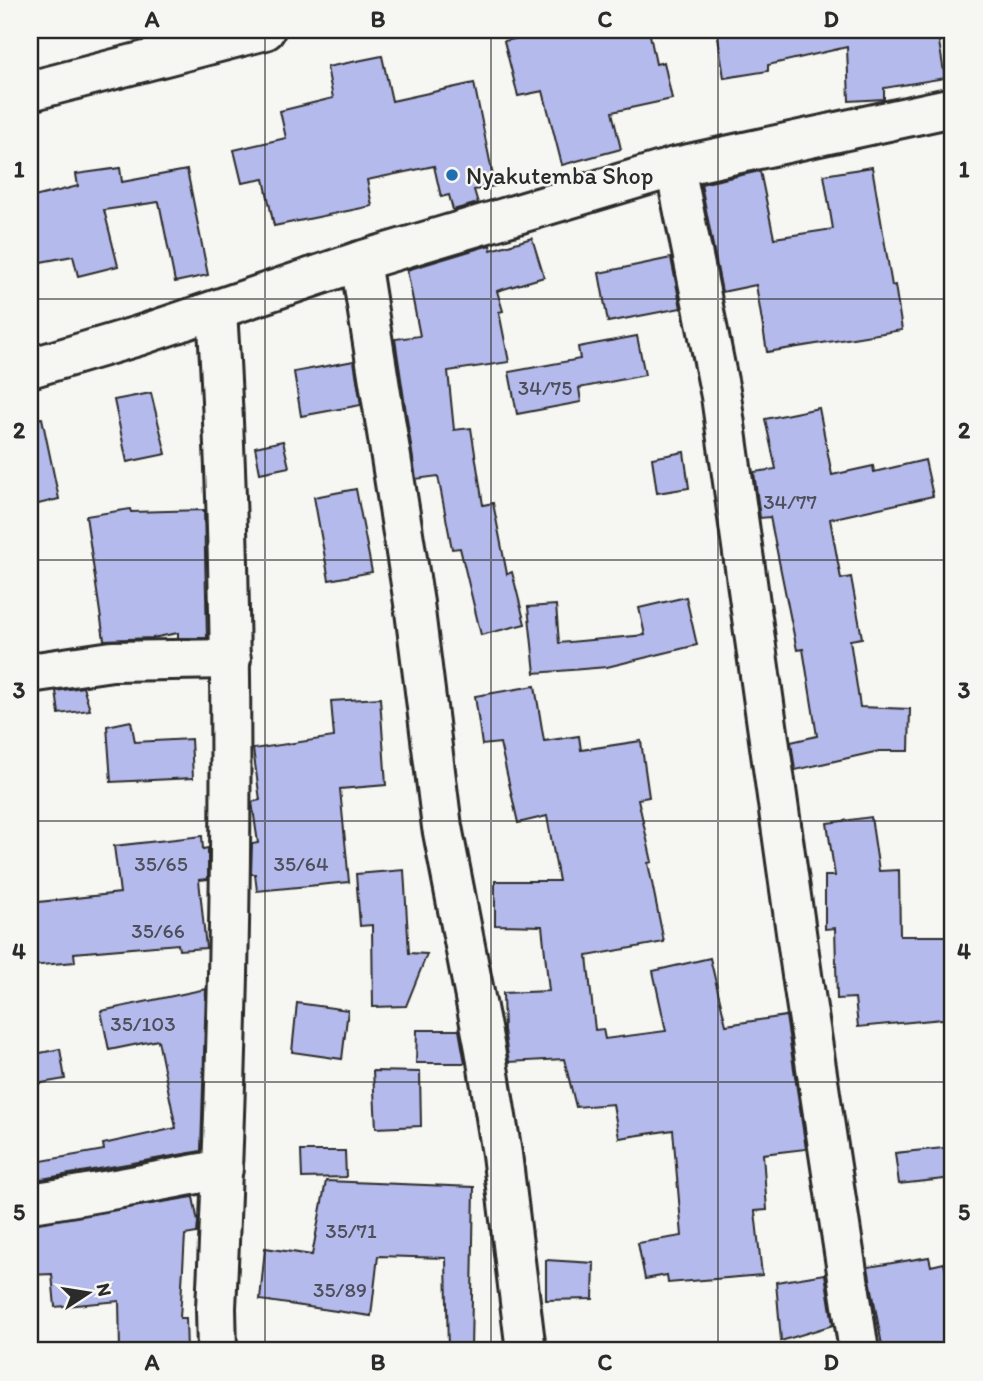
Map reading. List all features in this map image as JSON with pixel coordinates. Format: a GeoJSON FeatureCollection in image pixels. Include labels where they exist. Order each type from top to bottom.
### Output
{"type":"FeatureCollection","features":[{"type":"Feature","properties":{"kind":"street"},"geometry":{"type":"LineString","coordinates":[[30,91],[265,30]]}},
{"type":"Feature","properties":{"kind":"street"},"geometry":{"type":"LineString","coordinates":[[30,368],[217,310],[360,261],[675,167],[953,107]]}},
{"type":"Feature","properties":{"kind":"street"},"geometry":{"type":"LineString","coordinates":[[675,167],[721,396],[802,975],[859,1351]]}},
{"type":"Feature","properties":{"kind":"street"},"geometry":{"type":"LineString","coordinates":[[360,261],[414,603],[442,827],[485,1049],[502,1154],[526,1351]]}},
{"type":"Feature","properties":{"kind":"street"},"geometry":{"type":"LineString","coordinates":[[216,1351],[229,956],[231,659],[226,447],[217,310]]}},
{"type":"Feature","properties":{"kind":"street"},"geometry":{"type":"LineString","coordinates":[[30,673],[112,661],[231,659]]}},
{"type":"Feature","properties":{"kind":"street"},"geometry":{"type":"LineString","coordinates":[[30,1203],[135,1187],[156,1180],[223,1169]]}},
{"type":"Feature","properties":{"kind":"building"},"geometry":{"type":"Polygon","coordinates":[[[545,30],[649,30],[656,64],[664,62],[672,99],[612,112],[621,149],[562,165],[543,91],[518,96],[504,41],[546,33],[545,30]]]}},
{"type":"Feature","properties":{"kind":"building"},"geometry":{"type":"Polygon","coordinates":[[[717,30],[937,30],[945,78],[884,88],[884,99],[849,101],[847,47],[768,65],[768,71],[724,78],[717,30]]]}},
{"type":"Feature","properties":{"kind":"building"},"geometry":{"type":"Polygon","coordinates":[[[382,56],[392,101],[474,83],[495,186],[474,190],[478,203],[453,210],[449,195],[441,197],[434,166],[367,180],[372,206],[274,226],[264,179],[242,183],[234,150],[286,138],[280,111],[333,98],[327,67],[382,56]]]}},
{"type":"Feature","properties":{"kind":"building"},"geometry":{"type":"Polygon","coordinates":[[[872,167],[902,330],[767,352],[756,285],[722,292],[701,184],[760,171],[774,238],[833,229],[824,175],[872,167]]]}},
{"type":"Feature","properties":{"kind":"building"},"geometry":{"type":"Polygon","coordinates":[[[120,168],[122,182],[187,170],[208,275],[175,282],[159,202],[104,210],[118,266],[78,276],[73,256],[30,264],[30,198],[78,186],[76,174],[120,168]]]}},
{"type":"Feature","properties":{"kind":"building"},"geometry":{"type":"Polygon","coordinates":[[[532,238],[544,277],[497,291],[503,311],[499,312],[509,362],[448,371],[454,430],[471,428],[483,505],[493,503],[507,574],[512,572],[525,624],[481,635],[460,548],[452,549],[438,476],[416,479],[395,339],[420,336],[407,270],[490,245],[491,250],[532,238]]]}},
{"type":"Feature","properties":{"kind":"building"},"geometry":{"type":"Polygon","coordinates":[[[671,258],[681,308],[608,322],[599,273],[671,258]]]}},
{"type":"Feature","properties":{"kind":"building"},"geometry":{"type":"Polygon","coordinates":[[[637,336],[645,375],[579,388],[581,402],[517,414],[509,372],[580,359],[578,347],[637,336]]]}},
{"type":"Feature","properties":{"kind":"building"},"geometry":{"type":"Polygon","coordinates":[[[354,361],[361,405],[301,416],[294,372],[354,361]]]}},
{"type":"Feature","properties":{"kind":"building"},"geometry":{"type":"Polygon","coordinates":[[[151,393],[166,454],[127,462],[114,400],[151,393]]]}},
{"type":"Feature","properties":{"kind":"building"},"geometry":{"type":"Polygon","coordinates":[[[819,408],[832,475],[873,466],[874,472],[925,460],[933,496],[830,519],[841,579],[851,577],[862,638],[850,640],[860,707],[910,709],[909,751],[879,751],[795,770],[791,742],[817,736],[803,649],[797,650],[770,517],[760,518],[754,472],[776,469],[765,419],[819,408]]]}},
{"type":"Feature","properties":{"kind":"building"},"geometry":{"type":"Polygon","coordinates":[[[42,418],[59,499],[30,506],[30,419],[42,418]]]}},
{"type":"Feature","properties":{"kind":"building"},"geometry":{"type":"Polygon","coordinates":[[[283,441],[289,467],[260,473],[255,447],[283,441]]]}},
{"type":"Feature","properties":{"kind":"building"},"geometry":{"type":"Polygon","coordinates":[[[684,452],[689,488],[657,493],[652,458],[684,452]]]}},
{"type":"Feature","properties":{"kind":"building"},"geometry":{"type":"Polygon","coordinates":[[[356,489],[372,572],[329,580],[314,497],[356,489]]]}},
{"type":"Feature","properties":{"kind":"building"},"geometry":{"type":"Polygon","coordinates":[[[130,509],[131,512],[204,510],[207,638],[178,638],[178,633],[152,638],[104,640],[86,516],[130,509]]]}},
{"type":"Feature","properties":{"kind":"building"},"geometry":{"type":"Polygon","coordinates":[[[686,597],[697,645],[607,667],[535,673],[528,607],[556,605],[559,643],[645,635],[639,608],[686,597]]]}},
{"type":"Feature","properties":{"kind":"building"},"geometry":{"type":"Polygon","coordinates":[[[535,686],[544,741],[579,736],[581,750],[641,741],[649,797],[638,799],[652,862],[648,863],[664,942],[587,956],[595,1030],[603,1029],[605,1039],[666,1031],[653,971],[710,958],[726,1025],[786,1016],[806,1149],[763,1154],[767,1210],[755,1211],[762,1275],[668,1283],[667,1275],[645,1279],[638,1243],[682,1236],[673,1130],[619,1138],[613,1104],[576,1107],[564,1059],[509,1062],[504,1030],[503,993],[549,991],[542,926],[495,925],[495,881],[559,881],[547,816],[518,823],[500,743],[482,745],[475,696],[535,686]]]}},
{"type":"Feature","properties":{"kind":"building"},"geometry":{"type":"Polygon","coordinates":[[[83,687],[90,710],[59,714],[56,691],[83,687]]]}},
{"type":"Feature","properties":{"kind":"building"},"geometry":{"type":"Polygon","coordinates":[[[380,698],[386,785],[340,789],[349,882],[257,891],[255,874],[251,874],[252,844],[258,843],[252,802],[260,800],[253,749],[334,737],[331,701],[380,698]]]}},
{"type":"Feature","properties":{"kind":"building"},"geometry":{"type":"Polygon","coordinates":[[[131,721],[135,742],[191,739],[193,778],[111,782],[107,726],[131,721]]]}},
{"type":"Feature","properties":{"kind":"building"},"geometry":{"type":"Polygon","coordinates":[[[871,817],[879,871],[899,870],[900,936],[953,936],[953,1018],[858,1027],[855,998],[837,999],[835,928],[825,929],[825,876],[835,876],[827,823],[871,817]]]}},
{"type":"Feature","properties":{"kind":"building"},"geometry":{"type":"Polygon","coordinates":[[[202,836],[203,849],[208,848],[208,879],[199,880],[206,948],[179,950],[178,944],[74,953],[75,962],[30,966],[30,903],[120,893],[114,846],[202,836]]]}},
{"type":"Feature","properties":{"kind":"building"},"geometry":{"type":"Polygon","coordinates":[[[404,870],[409,953],[427,954],[406,1006],[373,1007],[372,925],[360,926],[356,874],[404,870]]]}},
{"type":"Feature","properties":{"kind":"building"},"geometry":{"type":"Polygon","coordinates":[[[206,989],[201,1151],[30,1181],[30,1163],[104,1150],[103,1144],[176,1128],[158,1040],[109,1050],[101,1011],[206,989]]]}},
{"type":"Feature","properties":{"kind":"building"},"geometry":{"type":"Polygon","coordinates":[[[297,1003],[348,1010],[342,1059],[292,1052],[297,1003]]]}},
{"type":"Feature","properties":{"kind":"building"},"geometry":{"type":"Polygon","coordinates":[[[417,1030],[459,1030],[465,1063],[416,1063],[417,1030]]]}},
{"type":"Feature","properties":{"kind":"building"},"geometry":{"type":"Polygon","coordinates":[[[60,1049],[65,1079],[30,1085],[30,1055],[60,1049]]]}},
{"type":"Feature","properties":{"kind":"building"},"geometry":{"type":"Polygon","coordinates":[[[373,1071],[420,1072],[421,1126],[376,1128],[373,1071]]]}},
{"type":"Feature","properties":{"kind":"building"},"geometry":{"type":"Polygon","coordinates":[[[953,1147],[953,1178],[899,1184],[895,1153],[953,1147]]]}},
{"type":"Feature","properties":{"kind":"building"},"geometry":{"type":"Polygon","coordinates":[[[301,1151],[345,1151],[346,1177],[302,1178],[301,1151]]]}},
{"type":"Feature","properties":{"kind":"building"},"geometry":{"type":"Polygon","coordinates":[[[326,1181],[474,1187],[471,1351],[448,1351],[446,1258],[378,1256],[371,1316],[260,1300],[265,1248],[312,1255],[326,1181]]]}},
{"type":"Feature","properties":{"kind":"building"},"geometry":{"type":"Polygon","coordinates":[[[193,1197],[198,1222],[197,1233],[185,1235],[180,1318],[186,1318],[187,1351],[120,1351],[119,1301],[55,1307],[52,1274],[30,1275],[30,1224],[193,1197]]]}},
{"type":"Feature","properties":{"kind":"building"},"geometry":{"type":"Polygon","coordinates":[[[929,1257],[931,1266],[944,1263],[946,1271],[953,1269],[953,1351],[883,1351],[868,1267],[929,1257]]]}},
{"type":"Feature","properties":{"kind":"building"},"geometry":{"type":"Polygon","coordinates":[[[546,1260],[594,1263],[593,1299],[546,1300],[546,1260]]]}},
{"type":"Feature","properties":{"kind":"building"},"geometry":{"type":"Polygon","coordinates":[[[825,1274],[833,1325],[781,1341],[776,1282],[825,1274]]]}},
{"type":"Feature","properties":{"kind":"place","name":"Nyakutemba Shop"},"geometry":{"type":"Point","coordinates":[452,175]}}]}
